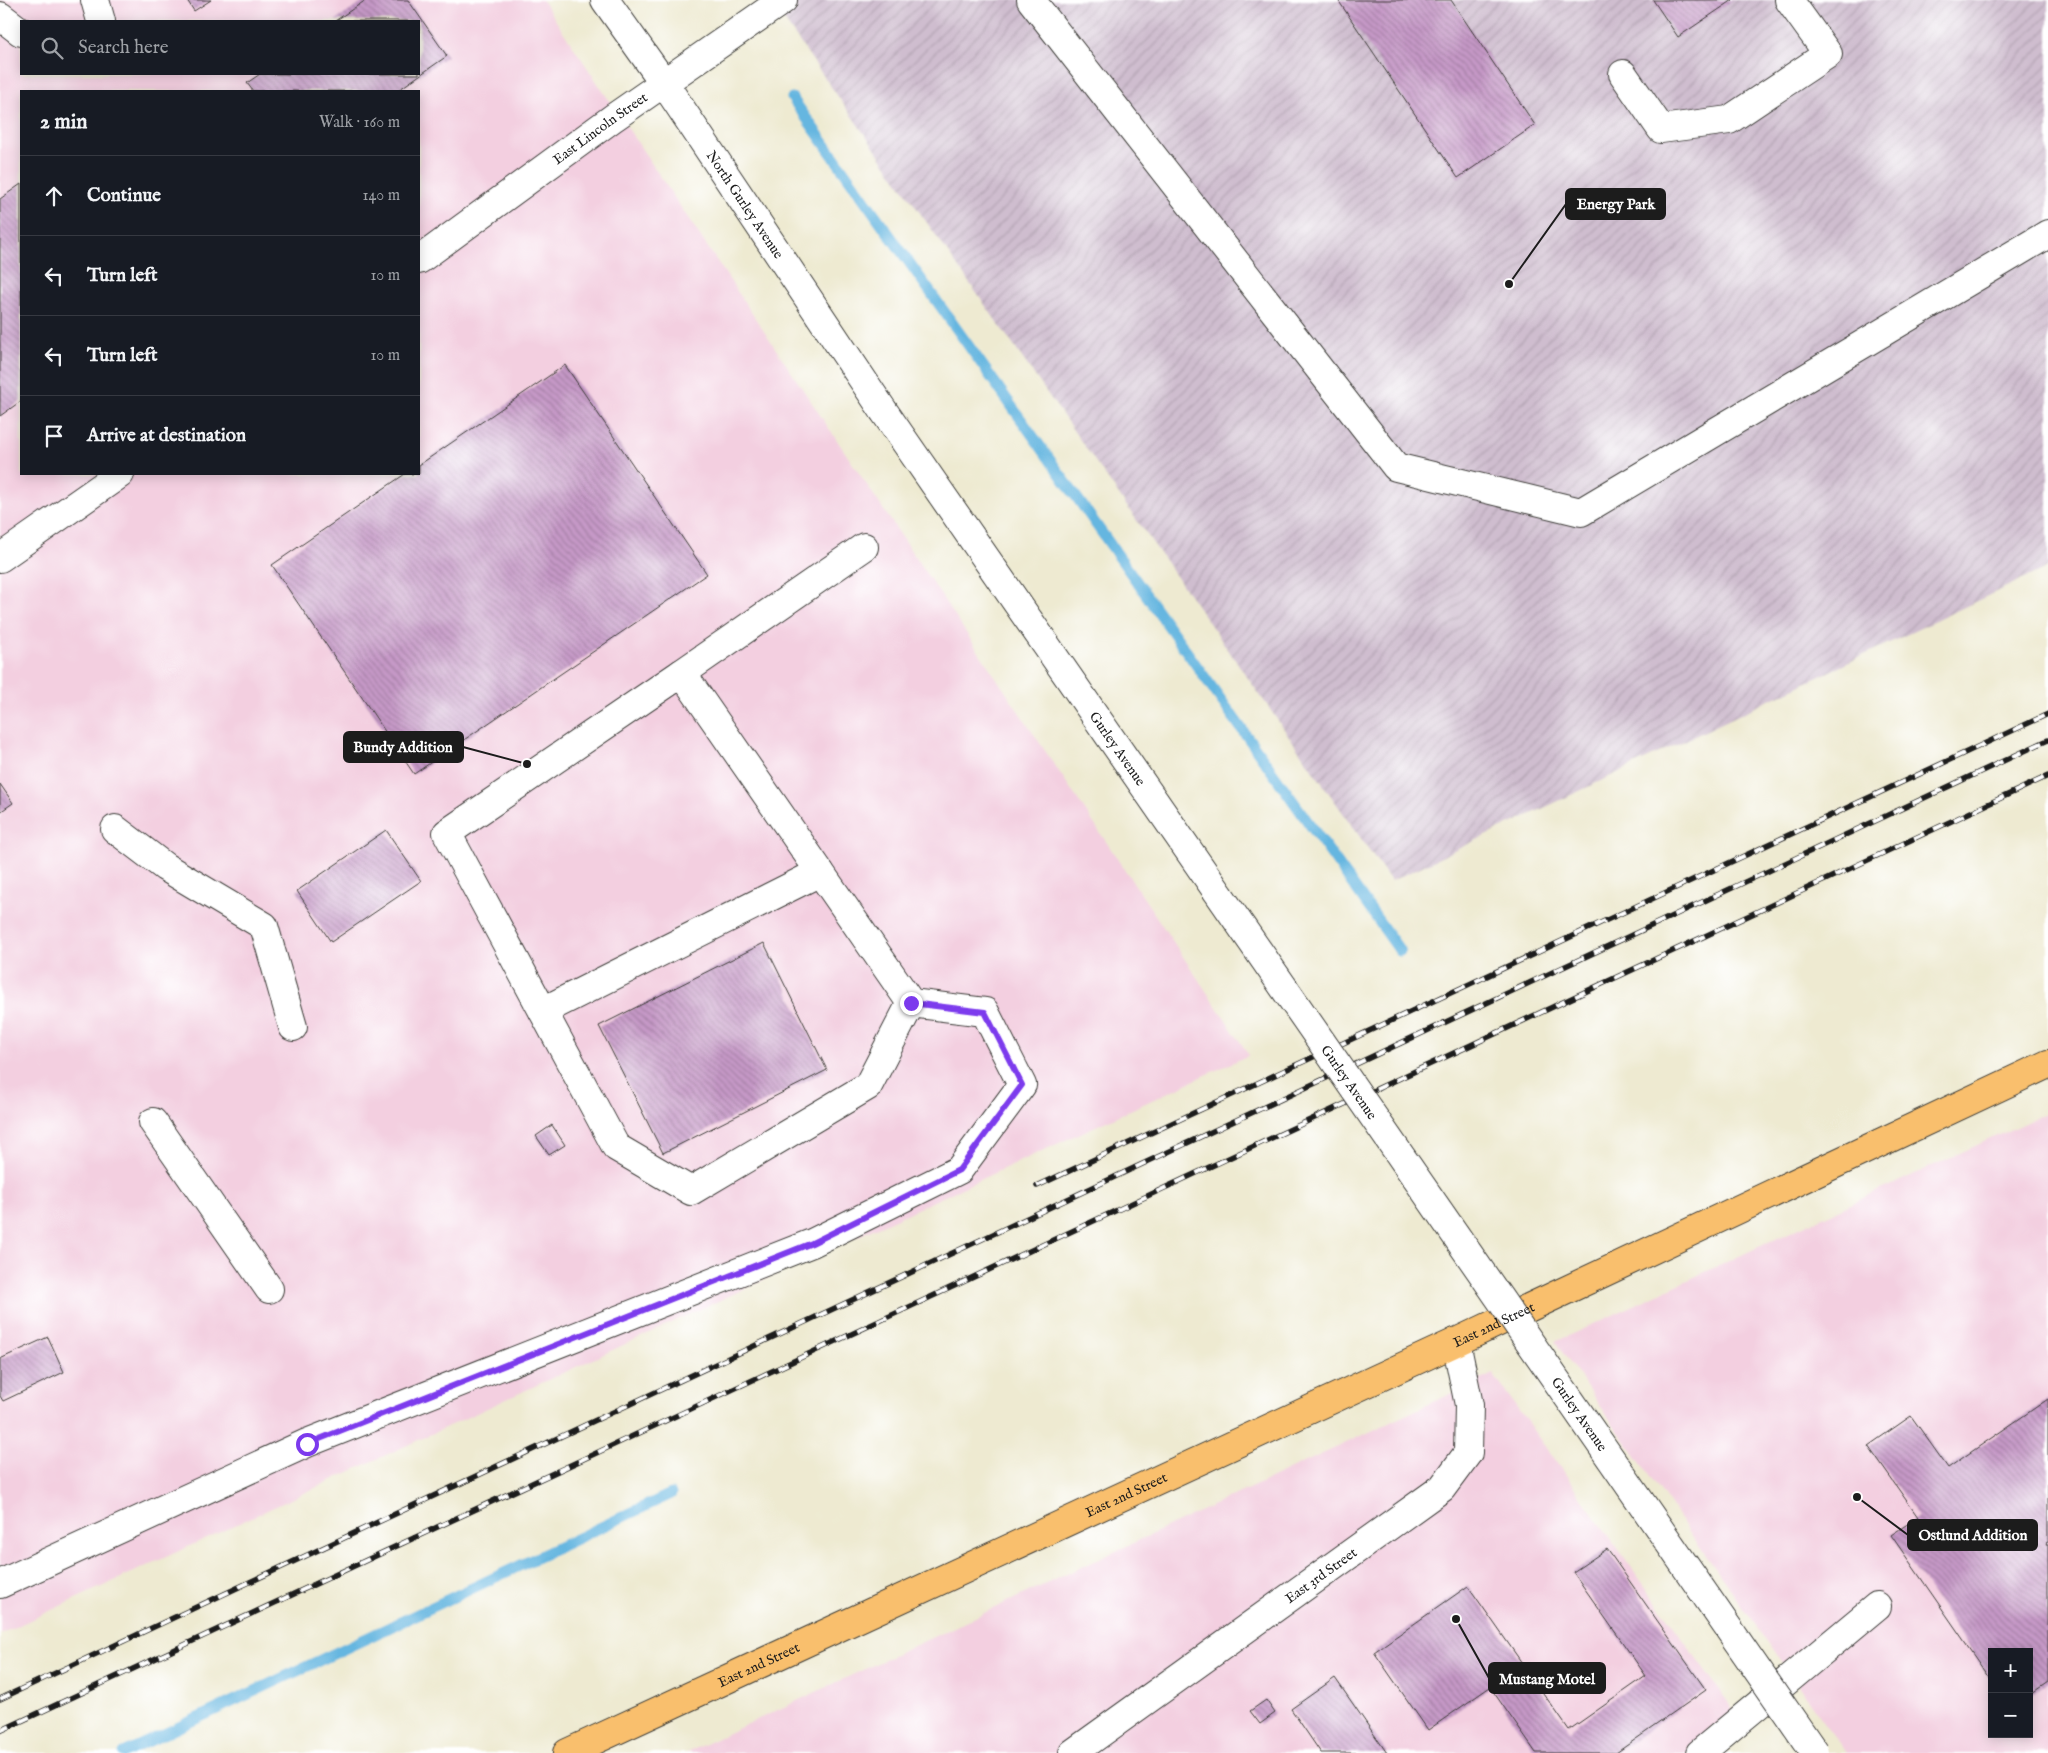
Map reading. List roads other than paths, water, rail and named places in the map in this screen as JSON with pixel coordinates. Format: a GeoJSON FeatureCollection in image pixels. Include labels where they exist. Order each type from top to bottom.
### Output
{"type":"FeatureCollection","features":[{"type":"Feature","properties":{"kind":"main road","name":"East 2nd Street"},"geometry":{"type":"LineString","coordinates":[[573,1752],[1456,1342],[2048,1064]]}},
{"type":"Feature","properties":{"kind":"street"},"geometry":{"type":"LineString","coordinates":[[95,0],[101,20]]}},
{"type":"Feature","properties":{"kind":"street","name":"North Gurley Avenue"},"geometry":{"type":"LineString","coordinates":[[605,0],[664,83],[883,410]]}},
{"type":"Feature","properties":{"kind":"street","name":"East Lincoln Street"},"geometry":{"type":"LineString","coordinates":[[420,259],[664,83],[783,0]]}},
{"type":"Feature","properties":{"kind":"street"},"geometry":{"type":"LineString","coordinates":[[1030,0],[1396,467],[1581,512],[2048,234]]}},
{"type":"Feature","properties":{"kind":"street"},"geometry":{"type":"LineString","coordinates":[[1623,74],[1661,129],[1729,120],[1828,54],[1789,0]]}},
{"type":"Feature","properties":{"kind":"street"},"geometry":{"type":"LineString","coordinates":[[0,16],[20,31]]}},
{"type":"Feature","properties":{"kind":"street","name":"Gurley Avenue"},"geometry":{"type":"LineString","coordinates":[[883,410],[1815,1753]]}},
{"type":"Feature","properties":{"kind":"street"},"geometry":{"type":"LineString","coordinates":[[0,558],[119,475]]}},
{"type":"Feature","properties":{"kind":"street"},"geometry":{"type":"LineString","coordinates":[[864,547],[447,833],[616,1147],[691,1192],[868,1086],[911,1003]]}},
{"type":"Feature","properties":{"kind":"street"},"geometry":{"type":"LineString","coordinates":[[0,1584],[307,1444],[812,1243],[959,1170],[1022,1085],[985,1012],[911,1003],[682,672]]}},
{"type":"Feature","properties":{"kind":"street"},"geometry":{"type":"LineString","coordinates":[[115,829],[165,867],[264,926],[293,1026]]}},
{"type":"Feature","properties":{"kind":"street"},"geometry":{"type":"LineString","coordinates":[[543,1011],[820,872]]}},
{"type":"Feature","properties":{"kind":"street"},"geometry":{"type":"LineString","coordinates":[[153,1122],[269,1290]]}},
{"type":"Feature","properties":{"kind":"street","name":"East 3rd Street"},"geometry":{"type":"LineString","coordinates":[[1073,1753],[1442,1488],[1468,1453],[1469,1406],[1456,1342]]}},
{"type":"Feature","properties":{"kind":"street"},"geometry":{"type":"LineString","coordinates":[[1700,1753],[1877,1606]]}},
{"type":"Feature","properties":{"kind":"waterway"},"geometry":{"type":"LineString","coordinates":[[792,98],[1400,951]]}},
{"type":"Feature","properties":{"kind":"waterway"},"geometry":{"type":"LineString","coordinates":[[124,1753],[671,1494]]}},
{"type":"Feature","properties":{"kind":"railway"},"geometry":{"type":"LineString","coordinates":[[1037,1186],[2048,714]]}},
{"type":"Feature","properties":{"kind":"railway"},"geometry":{"type":"LineString","coordinates":[[0,1699],[2048,740]]}},
{"type":"Feature","properties":{"kind":"railway"},"geometry":{"type":"LineString","coordinates":[[0,1731],[2048,776]]}},
{"type":"Feature","properties":{"kind":"place","name":"Energy Park"},"geometry":{"type":"Point","coordinates":[1509,284]}},
{"type":"Feature","properties":{"kind":"place","name":"Bundy Addition"},"geometry":{"type":"Point","coordinates":[527,764]}},
{"type":"Feature","properties":{"kind":"place","name":"Ostlund Addition"},"geometry":{"type":"Point","coordinates":[1857,1497]}},
{"type":"Feature","properties":{"kind":"place","name":"Mustang Motel"},"geometry":{"type":"Point","coordinates":[1456,1619]}}]}
